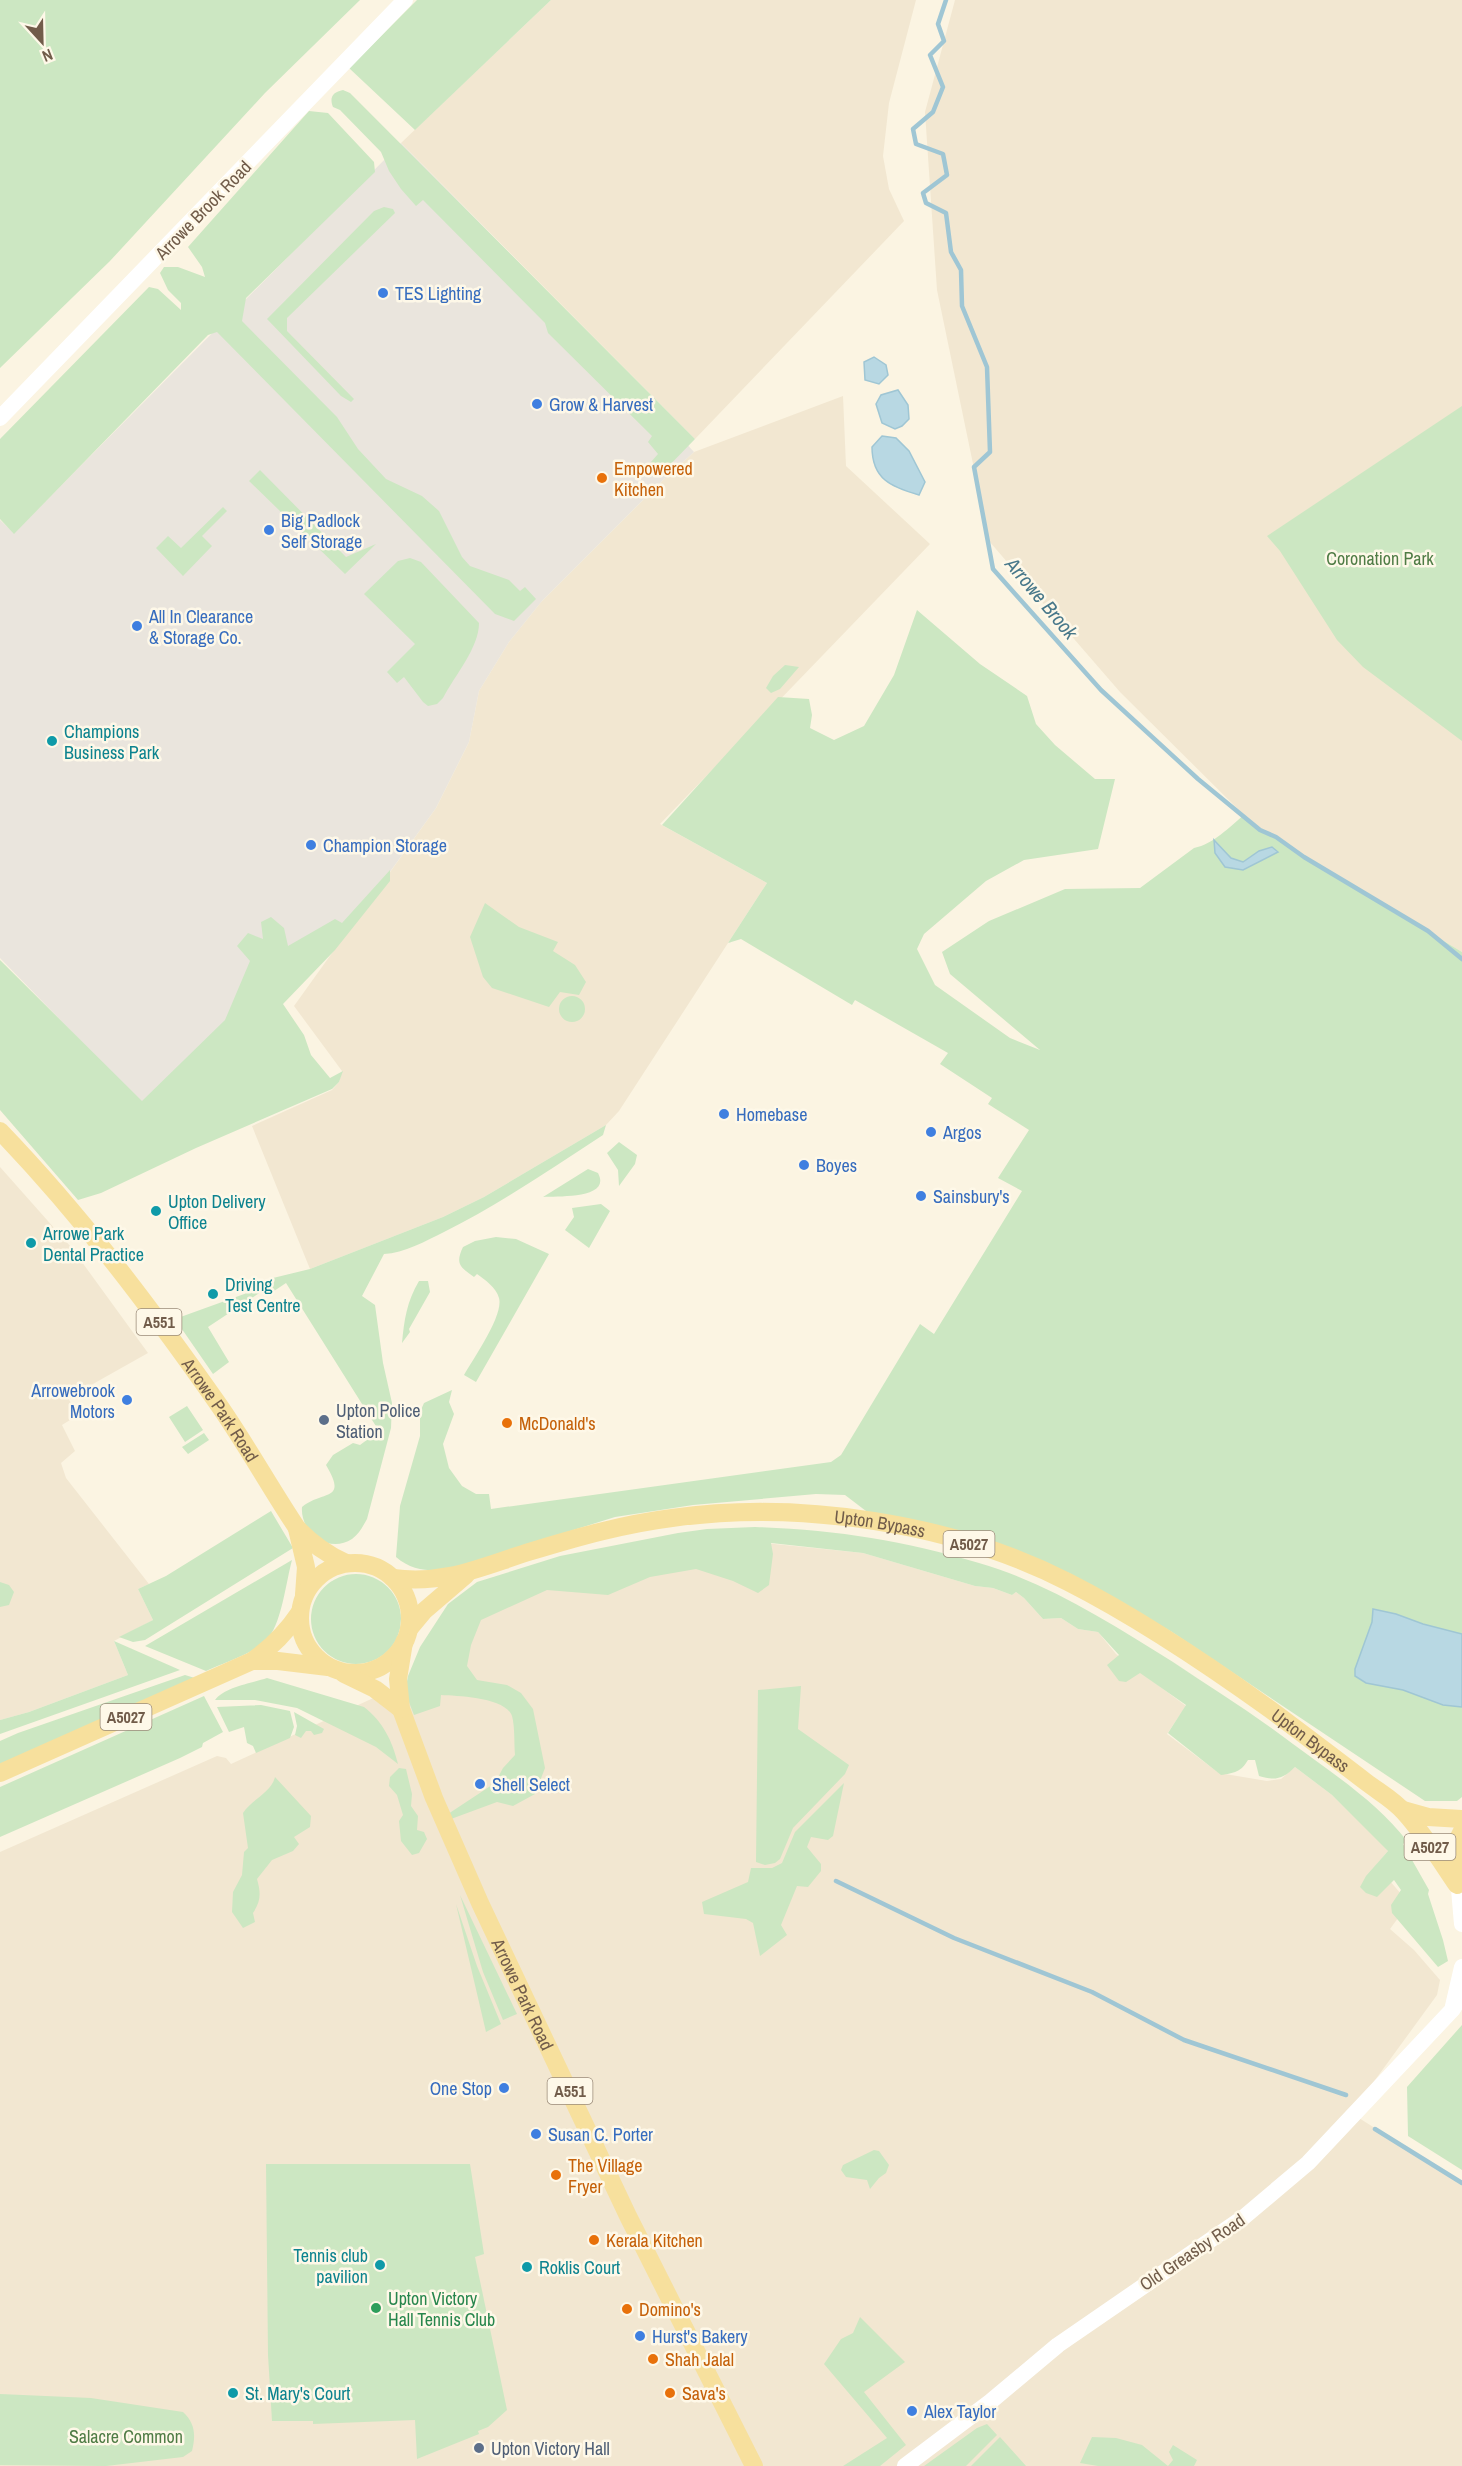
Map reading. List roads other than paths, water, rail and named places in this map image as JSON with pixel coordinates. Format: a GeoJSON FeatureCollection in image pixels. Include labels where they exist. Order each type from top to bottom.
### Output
{"type":"FeatureCollection","features":[{"type":"Feature","properties":{"kind":"main road","name":"Arrowe Brook Road"},"geometry":{"type":"LineString","coordinates":[[0,418],[405,0]]}},
{"type":"Feature","properties":{"kind":"main road","name":"Arrowe Park Road"},"geometry":{"type":"LineString","coordinates":[[0,1131],[37,1170],[144,1300],[218,1403],[297,1528],[326,1554],[346,1563]]}},
{"type":"Feature","properties":{"kind":"main road","name":"Upton Bypass"},"geometry":{"type":"LineString","coordinates":[[393,1578],[412,1581],[432,1580],[468,1574],[530,1552],[589,1535],[683,1517],[740,1513],[807,1514],[880,1523],[949,1537],[1028,1564],[1068,1582],[1142,1625],[1245,1692],[1403,1810],[1459,1889]]}},
{"type":"Feature","properties":{"kind":"main road","name":"Arrowe Park Road"},"geometry":{"type":"LineString","coordinates":[[297,1528],[306,1567],[302,1604]]}},
{"type":"Feature","properties":{"kind":"main road"},"geometry":{"type":"LineString","coordinates":[[332,1668],[350,1672],[374,1669],[395,1656],[406,1636],[410,1615],[402,1589],[393,1578],[378,1568],[366,1564],[346,1563],[329,1569],[314,1580],[302,1604],[301,1628],[306,1644],[316,1658],[332,1668],[375,1689],[401,1709]]}},
{"type":"Feature","properties":{"kind":"main road","name":"Upton Bypass"},"geometry":{"type":"LineString","coordinates":[[406,1636],[424,1611],[468,1574]]}},
{"type":"Feature","properties":{"kind":"main road","name":"A5027"},"geometry":{"type":"LineString","coordinates":[[0,1773],[252,1661],[273,1646],[287,1631],[302,1604]]}},
{"type":"Feature","properties":{"kind":"main road","name":"Arrowe Park Road"},"geometry":{"type":"LineString","coordinates":[[406,1636],[398,1679],[401,1709],[434,1798],[480,1903],[628,2216],[754,2466]]}},
{"type":"Feature","properties":{"kind":"main road","name":"A5027"},"geometry":{"type":"LineString","coordinates":[[252,1661],[278,1661],[332,1668]]}},
{"type":"Feature","properties":{"kind":"main road","name":"Upton Bypass"},"geometry":{"type":"LineString","coordinates":[[1403,1810],[1428,1817],[1462,1819]]}},
{"type":"Feature","properties":{"kind":"main road"},"geometry":{"type":"LineString","coordinates":[[1462,1831],[1454,1848],[1452,1867],[1459,1889],[1462,1924]]}},
{"type":"Feature","properties":{"kind":"main road","name":"Old Greasby Road"},"geometry":{"type":"LineString","coordinates":[[1452,2009],[1462,1967]]}},
{"type":"Feature","properties":{"kind":"main road","name":"Old Greasby Road"},"geometry":{"type":"LineString","coordinates":[[905,2466],[990,2402],[1058,2345],[1244,2217],[1308,2163],[1452,2009],[1462,1994]]}},
{"type":"Feature","properties":{"kind":"water"},"geometry":{"type":"Polygon","coordinates":[[[874,357],[886,365],[888,375],[879,384],[865,380],[864,362],[874,357]]]}},
{"type":"Feature","properties":{"kind":"water"},"geometry":{"type":"Polygon","coordinates":[[[898,390],[908,405],[909,419],[895,429],[882,423],[876,404],[881,395],[898,390]]]}},
{"type":"Feature","properties":{"kind":"water"},"geometry":{"type":"Polygon","coordinates":[[[882,436],[896,438],[909,451],[925,482],[919,495],[892,485],[879,474],[875,467],[872,447],[882,436]]]}},
{"type":"Feature","properties":{"kind":"water"},"geometry":{"type":"Polygon","coordinates":[[[1214,840],[1231,858],[1243,862],[1259,851],[1272,847],[1278,852],[1243,870],[1225,867],[1215,853],[1214,840]]]}},
{"type":"Feature","properties":{"kind":"water"},"geometry":{"type":"Polygon","coordinates":[[[1373,1609],[1462,1634],[1462,1707],[1443,1705],[1403,1690],[1366,1683],[1355,1676],[1355,1669],[1372,1622],[1373,1609]]]}},
{"type":"Feature","properties":{"kind":"waterway","name":"Arrowe Brook"},"geometry":{"type":"LineString","coordinates":[[946,0],[938,24],[944,41],[930,55],[943,87],[933,112],[913,129],[916,144],[943,154],[947,175],[923,193],[926,203],[946,213],[951,252],[961,270],[962,306],[987,367],[990,452],[974,467],[993,569],[1101,690],[1198,779],[1260,830],[1276,837],[1304,857],[1428,931],[1462,959]]}},
{"type":"Feature","properties":{"kind":"waterway"},"geometry":{"type":"LineString","coordinates":[[836,1881],[954,1938],[1092,1992],[1184,2040],[1346,2095]]}},
{"type":"Feature","properties":{"kind":"waterway"},"geometry":{"type":"LineString","coordinates":[[1375,2129],[1462,2183]]}},
{"type":"Feature","properties":{"kind":"place","name":"TES Lighting"},"geometry":{"type":"Point","coordinates":[383,293]}},
{"type":"Feature","properties":{"kind":"place","name":"Grow & Harvest"},"geometry":{"type":"Point","coordinates":[537,404]}},
{"type":"Feature","properties":{"kind":"place","name":"Empowered Kitchen"},"geometry":{"type":"Point","coordinates":[602,478]}},
{"type":"Feature","properties":{"kind":"place","name":"Big Padlock Self Storage"},"geometry":{"type":"Point","coordinates":[269,530]}},
{"type":"Feature","properties":{"kind":"place","name":"All In Clearance & Storage Co."},"geometry":{"type":"Point","coordinates":[137,626]}},
{"type":"Feature","properties":{"kind":"place","name":"Champions Business Park"},"geometry":{"type":"Point","coordinates":[52,741]}},
{"type":"Feature","properties":{"kind":"place","name":"Champion Storage"},"geometry":{"type":"Point","coordinates":[311,845]}},
{"type":"Feature","properties":{"kind":"place","name":"Homebase"},"geometry":{"type":"Point","coordinates":[724,1114]}},
{"type":"Feature","properties":{"kind":"place","name":"Argos"},"geometry":{"type":"Point","coordinates":[931,1132]}},
{"type":"Feature","properties":{"kind":"place","name":"Boyes"},"geometry":{"type":"Point","coordinates":[804,1165]}},
{"type":"Feature","properties":{"kind":"place","name":"Sainsbury's"},"geometry":{"type":"Point","coordinates":[921,1196]}},
{"type":"Feature","properties":{"kind":"place","name":"Upton Delivery Office"},"geometry":{"type":"Point","coordinates":[156,1211]}},
{"type":"Feature","properties":{"kind":"place","name":"Arrowe Park Dental Practice"},"geometry":{"type":"Point","coordinates":[31,1243]}},
{"type":"Feature","properties":{"kind":"place","name":"Driving Test Centre"},"geometry":{"type":"Point","coordinates":[213,1294]}},
{"type":"Feature","properties":{"kind":"place","name":"Arrowebrook Motors"},"geometry":{"type":"Point","coordinates":[127,1400]}},
{"type":"Feature","properties":{"kind":"place","name":"Upton Police Station"},"geometry":{"type":"Point","coordinates":[324,1420]}},
{"type":"Feature","properties":{"kind":"place","name":"McDonald's"},"geometry":{"type":"Point","coordinates":[507,1423]}},
{"type":"Feature","properties":{"kind":"place","name":"Shell Select"},"geometry":{"type":"Point","coordinates":[480,1784]}},
{"type":"Feature","properties":{"kind":"place","name":"One Stop"},"geometry":{"type":"Point","coordinates":[504,2088]}},
{"type":"Feature","properties":{"kind":"place","name":"Susan C. Porter"},"geometry":{"type":"Point","coordinates":[536,2134]}},
{"type":"Feature","properties":{"kind":"place","name":"The Village Fryer"},"geometry":{"type":"Point","coordinates":[556,2175]}},
{"type":"Feature","properties":{"kind":"place","name":"Kerala Kitchen"},"geometry":{"type":"Point","coordinates":[594,2240]}},
{"type":"Feature","properties":{"kind":"place","name":"Tennis club pavilion"},"geometry":{"type":"Point","coordinates":[380,2265]}},
{"type":"Feature","properties":{"kind":"place","name":"Roklis Court"},"geometry":{"type":"Point","coordinates":[527,2267]}},
{"type":"Feature","properties":{"kind":"place","name":"Upton Victory Hall Tennis Club"},"geometry":{"type":"Point","coordinates":[376,2308]}},
{"type":"Feature","properties":{"kind":"place","name":"Domino's"},"geometry":{"type":"Point","coordinates":[627,2309]}},
{"type":"Feature","properties":{"kind":"place","name":"Hurst's Bakery"},"geometry":{"type":"Point","coordinates":[640,2336]}},
{"type":"Feature","properties":{"kind":"place","name":"Shah Jalal"},"geometry":{"type":"Point","coordinates":[653,2359]}},
{"type":"Feature","properties":{"kind":"place","name":"St. Mary's Court"},"geometry":{"type":"Point","coordinates":[233,2393]}},
{"type":"Feature","properties":{"kind":"place","name":"Sava's"},"geometry":{"type":"Point","coordinates":[670,2393]}},
{"type":"Feature","properties":{"kind":"place","name":"Alex Taylor"},"geometry":{"type":"Point","coordinates":[912,2411]}},
{"type":"Feature","properties":{"kind":"place","name":"Upton Victory Hall"},"geometry":{"type":"Point","coordinates":[479,2448]}},
{"type":"Feature","properties":{"kind":"park label","name":"Coronation Park"},"geometry":{"type":"Point","coordinates":[1380,558]}},
{"type":"Feature","properties":{"kind":"park label","name":"Salacre Common"},"geometry":{"type":"Point","coordinates":[126,2436]}}]}
